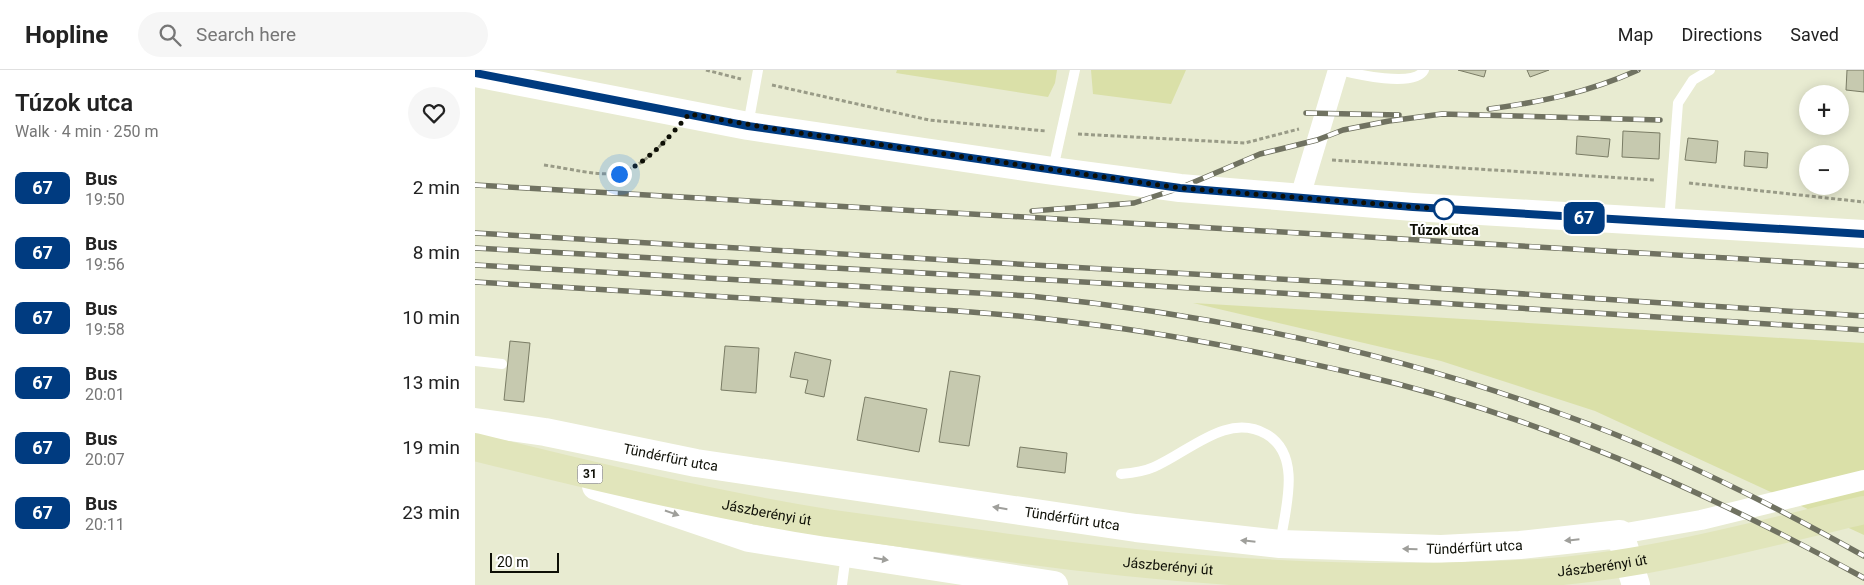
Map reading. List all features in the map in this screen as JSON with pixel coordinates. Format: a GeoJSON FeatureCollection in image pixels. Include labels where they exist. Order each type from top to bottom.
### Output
{"type":"FeatureCollection","features":[{"type":"Feature","properties":{"kind":"main road","name":"Jászberényi út"},"geometry":{"type":"LineString","coordinates":[[475,447],[669,493],[825,522],[1063,555],[1218,571],[1403,580],[1553,572],[1608,565],[1676,554],[1864,510]]}},
{"type":"Feature","properties":{"kind":"street"},"geometry":{"type":"LineString","coordinates":[[1300,197],[1338,70]]}},
{"type":"Feature","properties":{"kind":"street"},"geometry":{"type":"LineString","coordinates":[[485,73],[748,126],[1180,188],[1413,207],[1864,234]]}},
{"type":"Feature","properties":{"kind":"street","name":"Tündérfürt utca"},"geometry":{"type":"LineString","coordinates":[[475,422],[545,432],[726,467],[1136,528],[1280,544],[1341,548],[1441,549],[1520,545],[1620,534]]}},
{"type":"Feature","properties":{"kind":"street"},"geometry":{"type":"LineString","coordinates":[[510,456],[749,538],[1054,585]]}},
{"type":"Feature","properties":{"kind":"street","name":"Jászberényi út"},"geometry":{"type":"LineString","coordinates":[[1620,534],[1701,520],[1864,480]]}},
{"type":"Feature","properties":{"kind":"street"},"geometry":{"type":"LineString","coordinates":[[1620,534],[1636,585]]}},
{"type":"Feature","properties":{"kind":"lane"},"geometry":{"type":"LineString","coordinates":[[748,126],[757,70]]}},
{"type":"Feature","properties":{"kind":"lane"},"geometry":{"type":"LineString","coordinates":[[1053,171],[1075,70]]}},
{"type":"Feature","properties":{"kind":"lane"},"geometry":{"type":"LineString","coordinates":[[1338,70],[1401,80],[1415,78],[1424,70]]}},
{"type":"Feature","properties":{"kind":"lane"},"geometry":{"type":"LineString","coordinates":[[1669,223],[1679,103],[1693,80],[1710,70]]}},
{"type":"Feature","properties":{"kind":"lane"},"geometry":{"type":"LineString","coordinates":[[475,362],[502,364]]}},
{"type":"Feature","properties":{"kind":"lane"},"geometry":{"type":"LineString","coordinates":[[1121,474],[1138,473],[1154,467],[1220,432],[1236,427],[1259,430],[1280,445],[1288,464],[1289,476],[1280,544]]}},
{"type":"Feature","properties":{"kind":"lane"},"geometry":{"type":"LineString","coordinates":[[842,585],[846,553]]}},
{"type":"Feature","properties":{"kind":"path"},"geometry":{"type":"LineString","coordinates":[[706,70],[929,120],[1060,133],[1245,143],[1322,123]]}},
{"type":"Feature","properties":{"kind":"path"},"geometry":{"type":"LineString","coordinates":[[544,165],[608,175],[619,174],[633,169],[659,148],[689,114]]}},
{"type":"Feature","properties":{"kind":"path"},"geometry":{"type":"LineString","coordinates":[[1311,159],[1672,181],[1864,202]]}},
{"type":"Feature","properties":{"kind":"green space"},"geometry":{"type":"Polygon","coordinates":[[[897,70],[1057,70],[1055,83],[1048,97],[896,73],[897,70]]]}},
{"type":"Feature","properties":{"kind":"green space"},"geometry":{"type":"Polygon","coordinates":[[[1091,70],[1186,70],[1171,104],[1093,94],[1091,70]]]}},
{"type":"Feature","properties":{"kind":"green space"},"geometry":{"type":"Polygon","coordinates":[[[1193,303],[1864,343],[1864,535],[1595,411],[1441,361],[1193,303]]]}},
{"type":"Feature","properties":{"kind":"building"},"geometry":{"type":"Polygon","coordinates":[[[1458,70],[1486,70],[1484,77],[1458,70]]]}},
{"type":"Feature","properties":{"kind":"building"},"geometry":{"type":"Polygon","coordinates":[[[1527,70],[1549,70],[1530,77],[1527,70]]]}},
{"type":"Feature","properties":{"kind":"building"},"geometry":{"type":"Polygon","coordinates":[[[1847,70],[1864,70],[1864,92],[1849,90],[1849,85],[1846,85],[1847,70]]]}},
{"type":"Feature","properties":{"kind":"building"},"geometry":{"type":"Polygon","coordinates":[[[1623,131],[1660,133],[1659,159],[1622,157],[1623,131]]]}},
{"type":"Feature","properties":{"kind":"building"},"geometry":{"type":"Polygon","coordinates":[[[1577,136],[1610,139],[1608,157],[1576,154],[1577,136]]]}},
{"type":"Feature","properties":{"kind":"building"},"geometry":{"type":"Polygon","coordinates":[[[1688,138],[1718,141],[1716,163],[1685,160],[1688,138]]]}},
{"type":"Feature","properties":{"kind":"building"},"geometry":{"type":"Polygon","coordinates":[[[1745,151],[1768,153],[1767,168],[1744,166],[1745,151]]]}},
{"type":"Feature","properties":{"kind":"building"},"geometry":{"type":"Polygon","coordinates":[[[510,341],[530,343],[524,402],[504,400],[510,341]]]}},
{"type":"Feature","properties":{"kind":"building"},"geometry":{"type":"Polygon","coordinates":[[[725,346],[759,348],[756,393],[721,390],[725,346]]]}},
{"type":"Feature","properties":{"kind":"building"},"geometry":{"type":"Polygon","coordinates":[[[795,352],[831,360],[824,397],[805,393],[808,380],[790,377],[795,352]]]}},
{"type":"Feature","properties":{"kind":"building"},"geometry":{"type":"Polygon","coordinates":[[[950,371],[980,376],[969,446],[939,442],[950,371]]]}},
{"type":"Feature","properties":{"kind":"building"},"geometry":{"type":"Polygon","coordinates":[[[865,397],[927,409],[919,452],[857,440],[865,397]]]}},
{"type":"Feature","properties":{"kind":"building"},"geometry":{"type":"Polygon","coordinates":[[[1020,447],[1067,453],[1065,473],[1017,467],[1020,447]]]}},
{"type":"Feature","properties":{"kind":"railway"},"geometry":{"type":"LineString","coordinates":[[1489,109],[1565,95],[1620,78],[1638,70]]}},
{"type":"Feature","properties":{"kind":"railway"},"geometry":{"type":"LineString","coordinates":[[1306,113],[1399,115]]}},
{"type":"Feature","properties":{"kind":"railway"},"geometry":{"type":"LineString","coordinates":[[1032,211],[1134,203],[1180,188],[1260,154],[1317,140],[1343,130],[1389,121],[1442,114],[1660,120]]}},
{"type":"Feature","properties":{"kind":"railway"},"geometry":{"type":"LineString","coordinates":[[475,185],[1864,266]]}},
{"type":"Feature","properties":{"kind":"railway"},"geometry":{"type":"LineString","coordinates":[[475,233],[1385,285],[1864,316]]}},
{"type":"Feature","properties":{"kind":"railway"},"geometry":{"type":"LineString","coordinates":[[475,248],[1280,293],[1864,330]]}},
{"type":"Feature","properties":{"kind":"railway"},"geometry":{"type":"LineString","coordinates":[[475,265],[1030,296],[1166,313],[1301,339],[1368,354],[1434,372],[1603,429],[1754,497],[1864,556]]}},
{"type":"Feature","properties":{"kind":"railway"},"geometry":{"type":"LineString","coordinates":[[475,282],[1017,316],[1150,333],[1288,359],[1424,391],[1554,433],[1618,458],[1680,486],[1742,515],[1864,578]]}},
{"type":"Feature","properties":{"kind":"bus line","name":"67"},"geometry":{"type":"LineString","coordinates":[[475,73],[748,126],[1180,188],[1413,207],[1864,234]]}},
{"type":"Feature","properties":{"kind":"place","name":"Túzok utca"},"geometry":{"type":"Point","coordinates":[1444,209]}},
{"type":"Feature","properties":{"kind":"route"},"geometry":{"type":"LineString","coordinates":[[619,174],[633,169],[659,148],[689,114],[748,126],[1180,188],[1453,210],[1444,209]]}}]}
